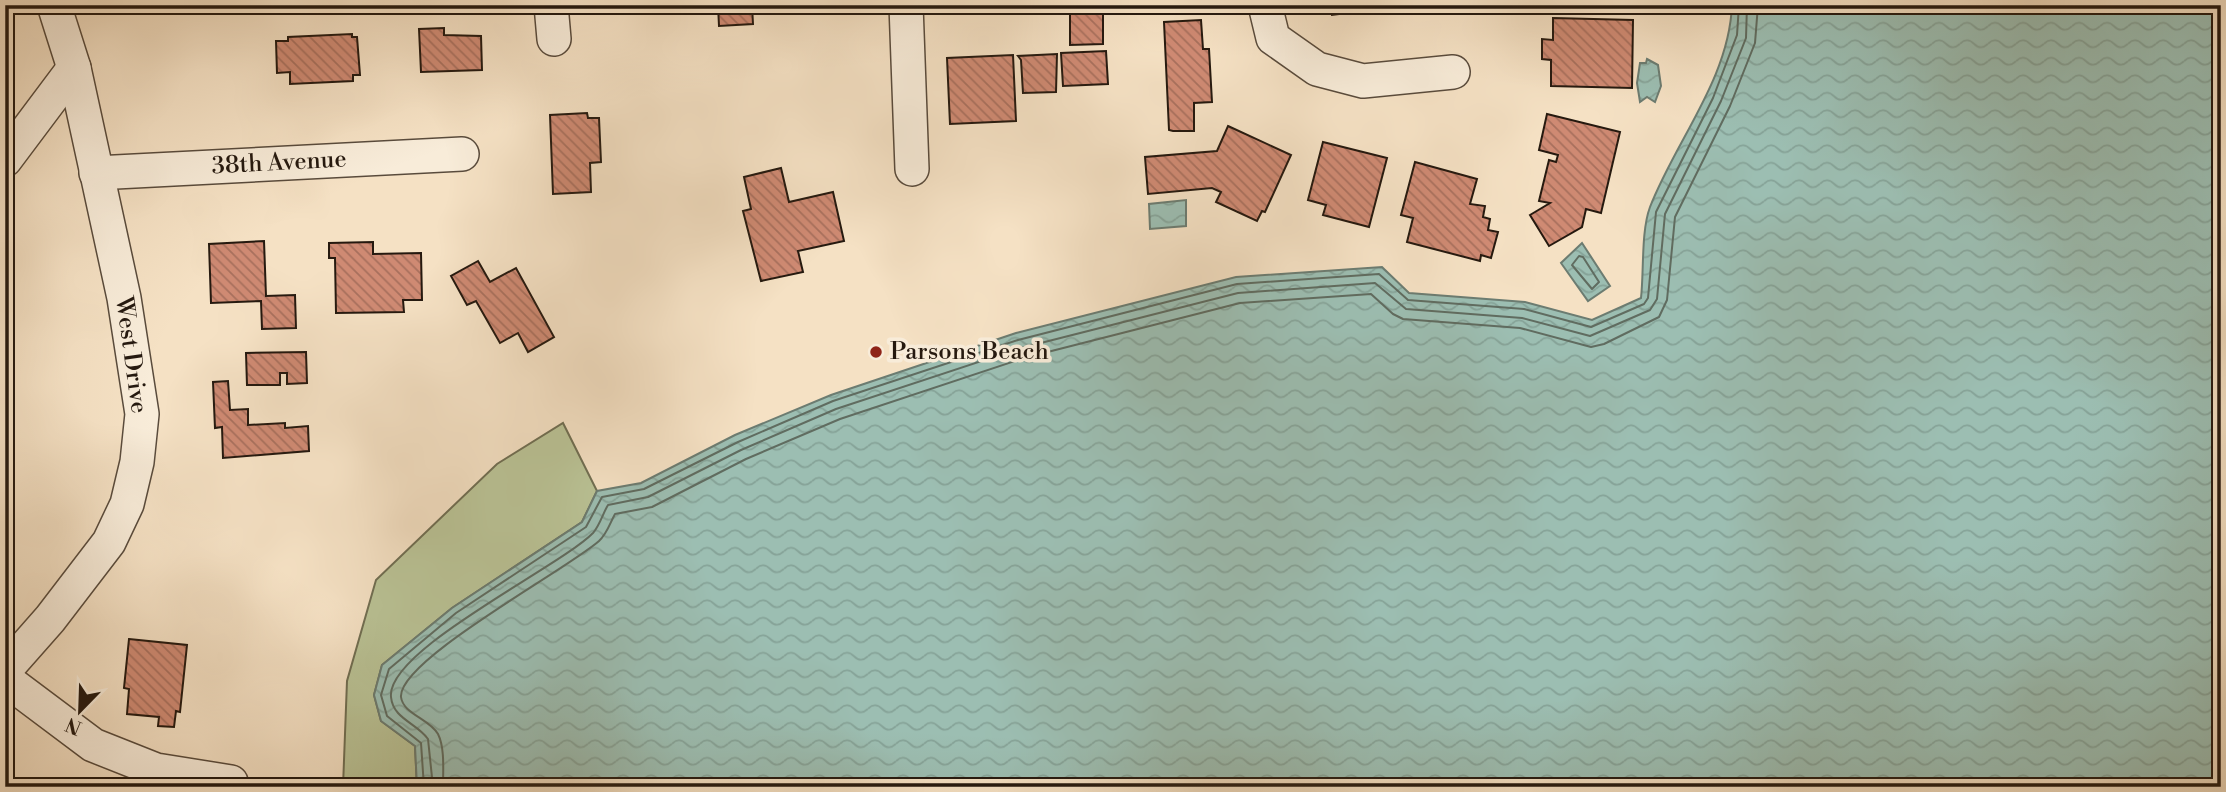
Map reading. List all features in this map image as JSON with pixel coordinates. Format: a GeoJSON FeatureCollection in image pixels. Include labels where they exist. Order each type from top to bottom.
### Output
{"type":"FeatureCollection","features":[{"type":"Feature","properties":{"kind":"street","name":"West Drive"},"geometry":{"type":"LineString","coordinates":[[5,670],[50,619],[109,542],[127,504],[137,462],[142,414],[124,298],[74,68],[54,5]]}},
{"type":"Feature","properties":{"kind":"street"},"geometry":{"type":"LineString","coordinates":[[551,5],[554,38]]}},
{"type":"Feature","properties":{"kind":"street"},"geometry":{"type":"LineString","coordinates":[[906,5],[912,169]]}},
{"type":"Feature","properties":{"kind":"street"},"geometry":{"type":"LineString","coordinates":[[1265,5],[1273,38],[1317,69],[1363,81],[1453,72]]}},
{"type":"Feature","properties":{"kind":"street"},"geometry":{"type":"LineString","coordinates":[[5,160],[74,68]]}},
{"type":"Feature","properties":{"kind":"street","name":"38th Avenue"},"geometry":{"type":"LineString","coordinates":[[96,173],[462,154]]}},
{"type":"Feature","properties":{"kind":"street"},"geometry":{"type":"LineString","coordinates":[[5,679],[93,745],[156,769],[231,782]]}},
{"type":"Feature","properties":{"kind":"green space"},"geometry":{"type":"Polygon","coordinates":[[[563,423],[597,491],[582,522],[452,608],[382,665],[374,695],[381,721],[415,746],[417,787],[343,787],[347,681],[376,580],[497,464],[563,423]]]}},
{"type":"Feature","properties":{"kind":"water"},"geometry":{"type":"Polygon","coordinates":[[[1732,5],[2221,5],[2221,787],[417,787],[415,746],[381,721],[374,695],[382,665],[452,608],[582,522],[597,491],[641,483],[735,435],[831,395],[1016,333],[1236,277],[1382,267],[1409,293],[1525,302],[1592,320],[1641,298],[1644,239],[1650,207],[1712,84],[1729,32],[1732,5]]]}},
{"type":"Feature","properties":{"kind":"water"},"geometry":{"type":"Polygon","coordinates":[[[1647,59],[1658,65],[1661,86],[1655,102],[1647,97],[1640,102],[1637,83],[1640,63],[1646,63],[1647,59]]]}},
{"type":"Feature","properties":{"kind":"water"},"geometry":{"type":"Polygon","coordinates":[[[1186,200],[1186,226],[1150,229],[1149,204],[1186,200]]]}},
{"type":"Feature","properties":{"kind":"water"},"geometry":{"type":"Polygon","coordinates":[[[1582,243],[1610,286],[1588,301],[1561,263],[1582,243]]]}},
{"type":"Feature","properties":{"kind":"building"},"geometry":{"type":"Polygon","coordinates":[[[718,5],[752,5],[753,24],[719,26],[718,5]]]}},
{"type":"Feature","properties":{"kind":"building"},"geometry":{"type":"Polygon","coordinates":[[[1331,5],[1389,5],[1390,8],[1332,15],[1331,5]]]}},
{"type":"Feature","properties":{"kind":"building"},"geometry":{"type":"Polygon","coordinates":[[[1070,13],[1103,13],[1103,44],[1070,45],[1070,13]]]}},
{"type":"Feature","properties":{"kind":"building"},"geometry":{"type":"Polygon","coordinates":[[[1553,18],[1633,20],[1632,88],[1551,86],[1551,60],[1542,59],[1542,39],[1553,40],[1553,18]]]}},
{"type":"Feature","properties":{"kind":"building"},"geometry":{"type":"Polygon","coordinates":[[[1201,20],[1203,49],[1209,49],[1212,102],[1194,103],[1194,131],[1169,130],[1164,22],[1201,20]]]}},
{"type":"Feature","properties":{"kind":"building"},"geometry":{"type":"Polygon","coordinates":[[[444,28],[444,35],[481,36],[482,70],[421,72],[419,29],[444,28]]]}},
{"type":"Feature","properties":{"kind":"building"},"geometry":{"type":"Polygon","coordinates":[[[352,34],[352,37],[357,37],[360,75],[353,75],[353,81],[290,84],[290,72],[277,73],[276,41],[288,41],[288,37],[352,34]]]}},
{"type":"Feature","properties":{"kind":"building"},"geometry":{"type":"Polygon","coordinates":[[[1106,51],[1108,84],[1063,86],[1061,53],[1106,51]]]}},
{"type":"Feature","properties":{"kind":"building"},"geometry":{"type":"Polygon","coordinates":[[[1057,54],[1056,92],[1023,93],[1021,60],[1018,56],[1057,54]]]}},
{"type":"Feature","properties":{"kind":"building"},"geometry":{"type":"Polygon","coordinates":[[[1013,55],[1016,121],[950,124],[947,58],[1013,55]]]}},
{"type":"Feature","properties":{"kind":"building"},"geometry":{"type":"Polygon","coordinates":[[[587,113],[588,118],[599,118],[601,162],[590,163],[591,192],[553,194],[550,115],[587,113]]]}},
{"type":"Feature","properties":{"kind":"building"},"geometry":{"type":"Polygon","coordinates":[[[1547,114],[1620,132],[1601,213],[1586,209],[1582,227],[1549,246],[1530,215],[1550,203],[1539,201],[1549,160],[1556,162],[1558,155],[1539,150],[1547,114]]]}},
{"type":"Feature","properties":{"kind":"building"},"geometry":{"type":"Polygon","coordinates":[[[1228,126],[1291,155],[1265,212],[1262,211],[1257,221],[1216,202],[1221,192],[1212,188],[1148,194],[1145,157],[1217,151],[1228,126]]]}},
{"type":"Feature","properties":{"kind":"building"},"geometry":{"type":"Polygon","coordinates":[[[1323,142],[1387,158],[1369,227],[1323,215],[1326,205],[1308,200],[1323,142]]]}},
{"type":"Feature","properties":{"kind":"building"},"geometry":{"type":"Polygon","coordinates":[[[1415,162],[1477,179],[1470,204],[1485,206],[1483,217],[1490,219],[1488,230],[1498,232],[1491,258],[1481,255],[1480,261],[1407,242],[1413,218],[1401,215],[1415,162]]]}},
{"type":"Feature","properties":{"kind":"building"},"geometry":{"type":"Polygon","coordinates":[[[781,168],[789,202],[833,192],[844,241],[798,251],[803,272],[761,281],[743,211],[751,209],[744,177],[781,168]]]}},
{"type":"Feature","properties":{"kind":"building"},"geometry":{"type":"Polygon","coordinates":[[[264,241],[266,296],[295,295],[296,328],[262,329],[261,301],[211,303],[209,244],[264,241]]]}},
{"type":"Feature","properties":{"kind":"building"},"geometry":{"type":"Polygon","coordinates":[[[373,242],[373,254],[421,253],[422,300],[403,300],[404,312],[336,313],[335,258],[329,258],[329,243],[373,242]]]}},
{"type":"Feature","properties":{"kind":"building"},"geometry":{"type":"Polygon","coordinates":[[[478,261],[490,282],[516,268],[554,337],[528,352],[518,333],[500,343],[476,301],[467,305],[451,276],[478,261]]]}},
{"type":"Feature","properties":{"kind":"building"},"geometry":{"type":"Polygon","coordinates":[[[306,352],[307,383],[287,384],[287,373],[280,373],[280,385],[247,385],[246,353],[306,352]]]}},
{"type":"Feature","properties":{"kind":"building"},"geometry":{"type":"Polygon","coordinates":[[[228,381],[230,410],[248,409],[248,425],[285,423],[285,428],[308,426],[309,451],[223,458],[222,427],[215,428],[213,382],[228,381]]]}},
{"type":"Feature","properties":{"kind":"building"},"geometry":{"type":"Polygon","coordinates":[[[129,639],[187,645],[180,712],[176,711],[174,727],[158,726],[159,717],[127,714],[129,689],[124,688],[129,639]]]}},
{"type":"Feature","properties":{"kind":"place","name":"Parsons Beach"},"geometry":{"type":"Point","coordinates":[876,352]}}]}
